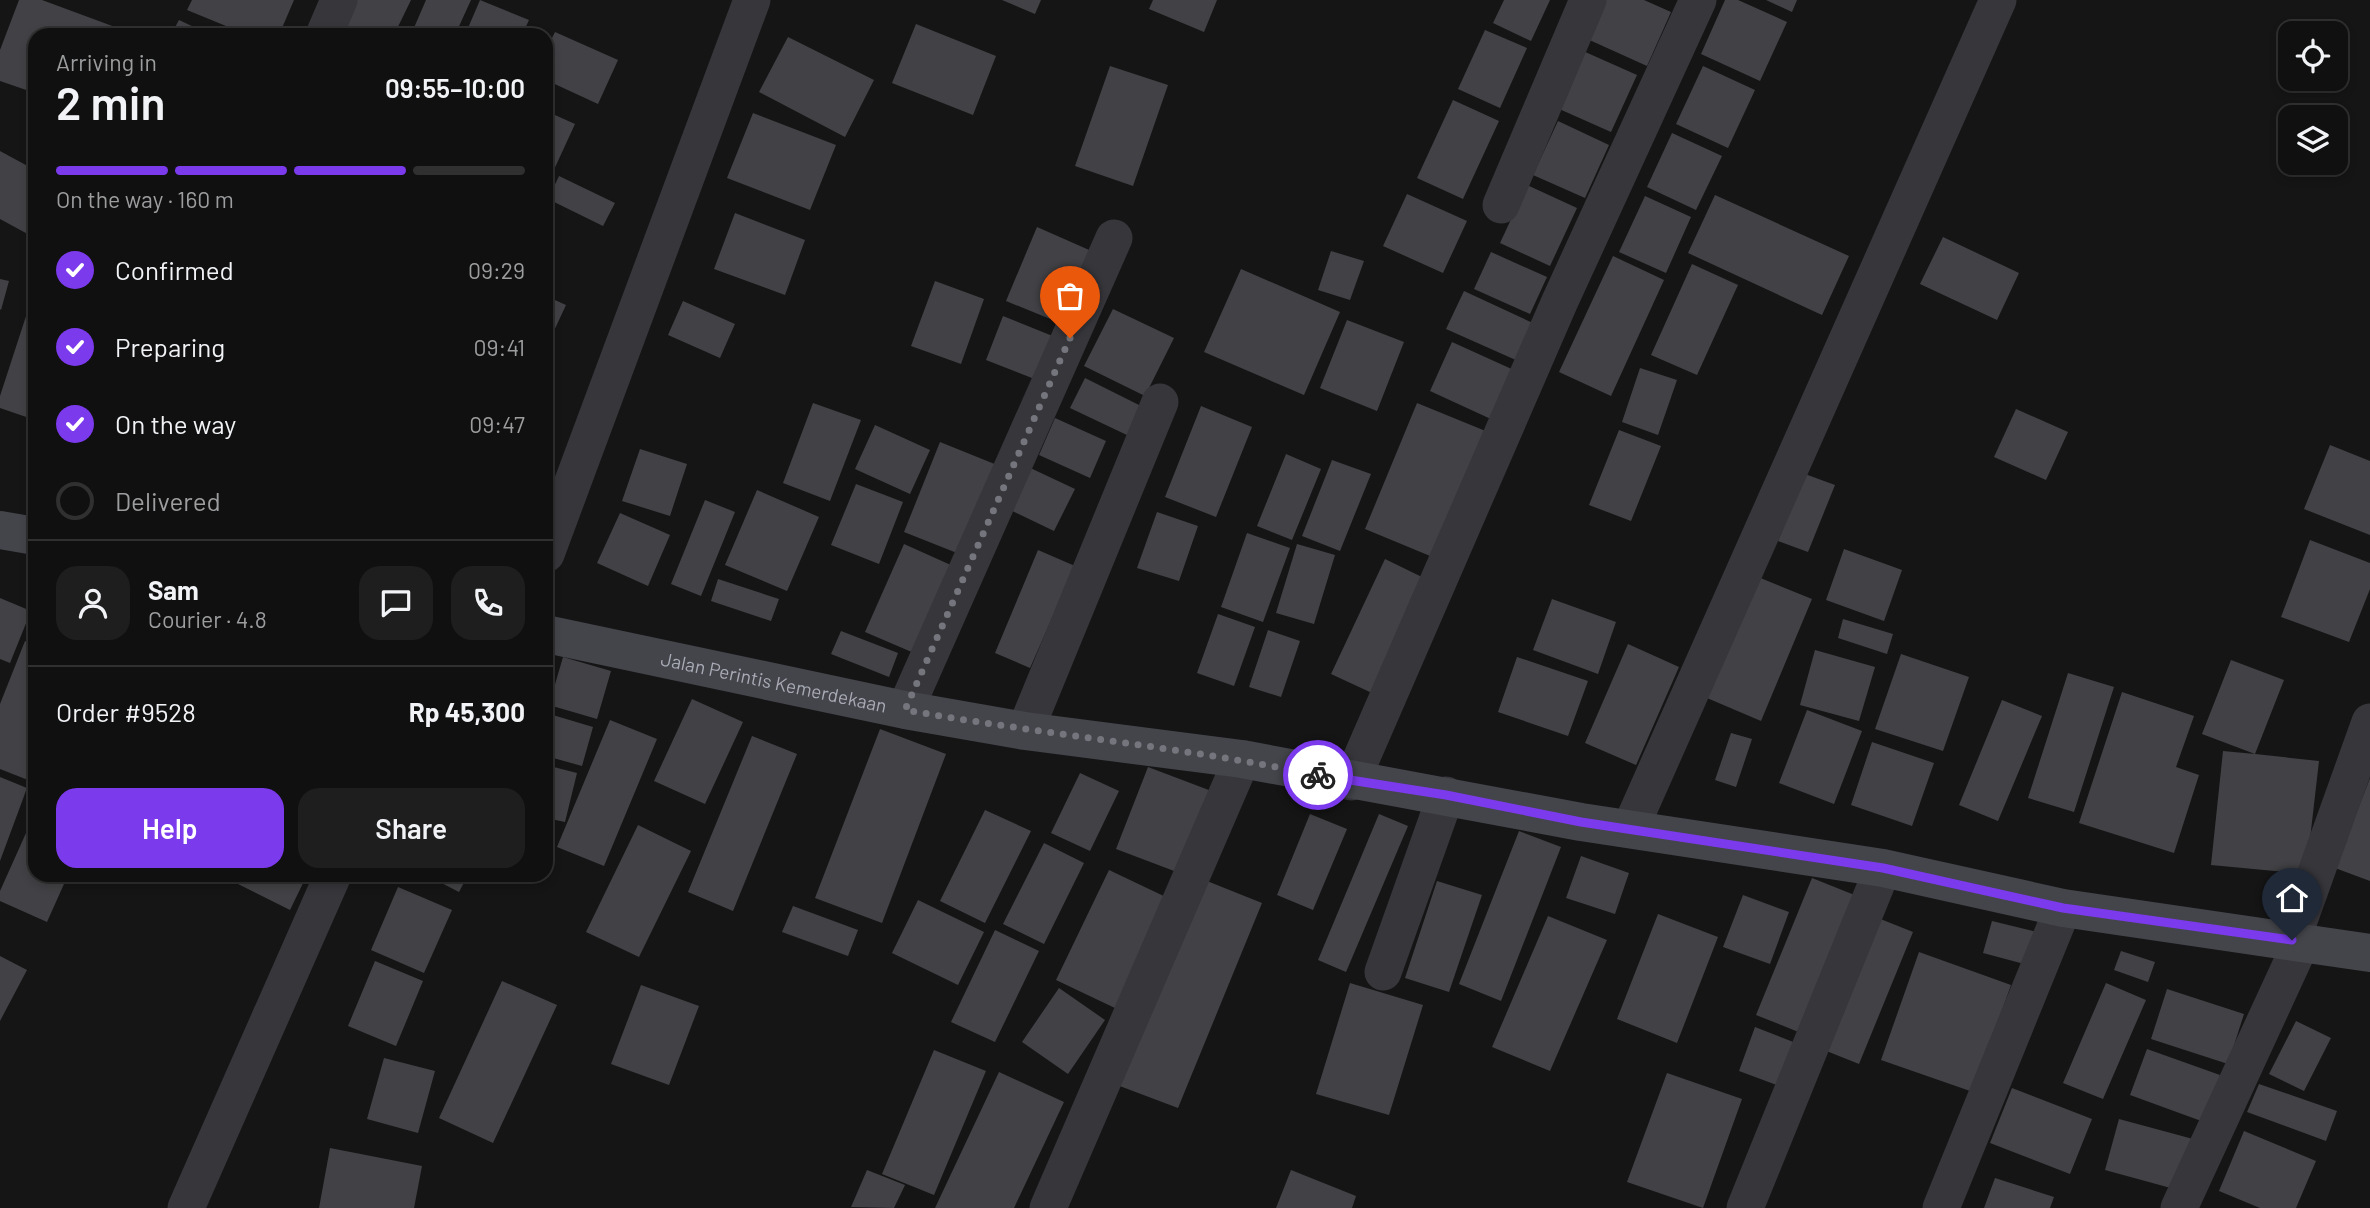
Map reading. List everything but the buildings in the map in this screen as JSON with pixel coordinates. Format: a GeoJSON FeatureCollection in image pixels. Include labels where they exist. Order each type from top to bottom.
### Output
{"type":"FeatureCollection","features":[{"type":"Feature","properties":{"kind":"street"},"geometry":{"type":"LineString","coordinates":[[327,28],[339,0]]}},
{"type":"Feature","properties":{"kind":"street"},"geometry":{"type":"LineString","coordinates":[[553,535],[752,0]]}},
{"type":"Feature","properties":{"kind":"street"},"geometry":{"type":"LineString","coordinates":[[1501,205],[1588,0]]}},
{"type":"Feature","properties":{"kind":"street"},"geometry":{"type":"LineString","coordinates":[[1351,782],[1560,301],[1698,0]]}},
{"type":"Feature","properties":{"kind":"street"},"geometry":{"type":"LineString","coordinates":[[1630,829],[1998,0]]}},
{"type":"Feature","properties":{"kind":"street"},"geometry":{"type":"LineString","coordinates":[[905,710],[1114,238]]}},
{"type":"Feature","properties":{"kind":"street"},"geometry":{"type":"LineString","coordinates":[[1025,731],[1160,402]]}},
{"type":"Feature","properties":{"kind":"street"},"geometry":{"type":"LineString","coordinates":[[0,530],[28,535]]}},
{"type":"Feature","properties":{"kind":"street","name":"Jalan Perintis Kemerdekaan"},"geometry":{"type":"LineString","coordinates":[[553,635],[905,710],[1025,731],[1242,759],[1351,782],[1446,795],[1630,829],[1883,868],[2063,908],[2370,953]]}},
{"type":"Feature","properties":{"kind":"street"},"geometry":{"type":"LineString","coordinates":[[2179,1208],[2296,942],[2370,722]]}},
{"type":"Feature","properties":{"kind":"street"},"geometry":{"type":"LineString","coordinates":[[1048,1208],[1242,759]]}},
{"type":"Feature","properties":{"kind":"street"},"geometry":{"type":"LineString","coordinates":[[1383,972],[1446,795]]}},
{"type":"Feature","properties":{"kind":"street"},"geometry":{"type":"LineString","coordinates":[[1745,1208],[1883,868]]}},
{"type":"Feature","properties":{"kind":"street"},"geometry":{"type":"LineString","coordinates":[[186,1208],[330,882]]}},
{"type":"Feature","properties":{"kind":"street"},"geometry":{"type":"LineString","coordinates":[[1941,1208],[2063,908]]}},
{"type":"Feature","properties":{"kind":"way so far"},"geometry":{"type":"LineString","coordinates":[[1070,338],[905,710],[1025,731],[1242,759],[1318,775]]}},
{"type":"Feature","properties":{"kind":"route"},"geometry":{"type":"LineString","coordinates":[[1318,775],[1446,795],[1581,822],[1883,868],[2063,908],[2292,940]]}}]}
